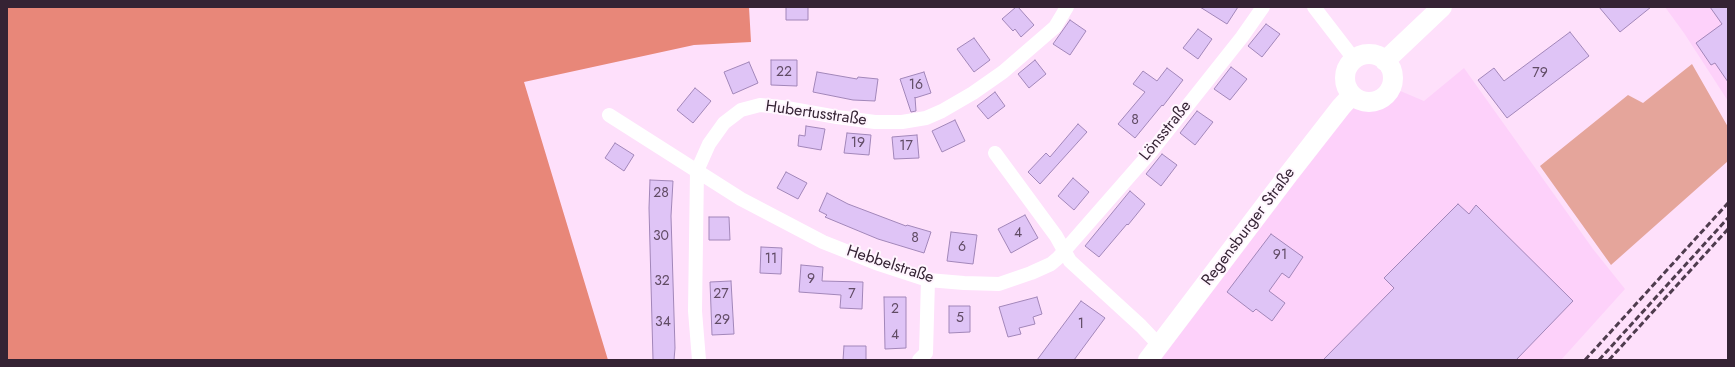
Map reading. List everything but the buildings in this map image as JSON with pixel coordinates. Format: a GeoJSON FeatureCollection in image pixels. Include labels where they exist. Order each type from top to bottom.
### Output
{"type":"FeatureCollection","features":[{"type":"Feature","properties":{"kind":"main road"},"geometry":{"type":"LineString","coordinates":[[1385,60],[1442,7]]}},
{"type":"Feature","properties":{"kind":"main road"},"geometry":{"type":"LineString","coordinates":[[1370,54],[1385,60],[1390,66],[1392,74],[1391,87],[1386,94],[1373,102],[1358,100],[1352,95],[1345,84],[1345,77],[1350,64],[1354,59],[1362,55],[1370,54]]}},
{"type":"Feature","properties":{"kind":"main road","name":"Regensburger Straße"},"geometry":{"type":"LineString","coordinates":[[1154,353],[1288,175],[1352,95]]}},
{"type":"Feature","properties":{"kind":"street","name":"Hubertusstraße"},"geometry":{"type":"LineString","coordinates":[[699,360],[695,311],[697,171],[709,144],[724,123],[741,110],[760,105],[781,106],[837,117],[876,122],[902,122],[926,118],[942,111],[973,93],[1003,72],[1055,27],[1067,7]]}},
{"type":"Feature","properties":{"kind":"street","name":"Lönsstraße"},"geometry":{"type":"LineString","coordinates":[[1064,251],[1150,153],[1242,37],[1263,7]]}},
{"type":"Feature","properties":{"kind":"street"},"geometry":{"type":"LineString","coordinates":[[1314,7],[1354,59]]}},
{"type":"Feature","properties":{"kind":"street","name":"Hebbelstraße"},"geometry":{"type":"LineString","coordinates":[[609,115],[741,199],[822,242],[876,263],[928,280],[1000,284],[1051,264],[1064,251]]}},
{"type":"Feature","properties":{"kind":"street"},"geometry":{"type":"LineString","coordinates":[[995,153],[1056,236],[1064,251],[1077,267],[1141,326],[1154,353]]}},
{"type":"Feature","properties":{"kind":"street"},"geometry":{"type":"LineString","coordinates":[[919,360],[926,353],[928,280]]}},
{"type":"Feature","properties":{"kind":"shaded area"},"geometry":{"type":"Polygon","coordinates":[[[7,7],[749,7],[751,42],[694,45],[524,82],[608,360],[7,360],[7,7]]]}},
{"type":"Feature","properties":{"kind":"shaded area"},"geometry":{"type":"Polygon","coordinates":[[[1665,7],[1728,7],[1728,101],[1684,33],[1665,7]]]}},
{"type":"Feature","properties":{"kind":"shaded area"},"geometry":{"type":"Polygon","coordinates":[[[1692,64],[1728,127],[1728,161],[1611,265],[1540,166],[1628,95],[1643,103],[1692,64]]]}},
{"type":"Feature","properties":{"kind":"shaded area"},"geometry":{"type":"Polygon","coordinates":[[[1464,68],[1593,249],[1625,289],[1561,360],[1148,360],[1359,100],[1373,102],[1386,94],[1391,87],[1424,101],[1464,68]]]}},
{"type":"Feature","properties":{"kind":"railway"},"geometry":{"type":"LineString","coordinates":[[1585,360],[1728,203]]}},
{"type":"Feature","properties":{"kind":"railway"},"geometry":{"type":"LineString","coordinates":[[1599,360],[1728,218]]}},
{"type":"Feature","properties":{"kind":"railway"},"geometry":{"type":"LineString","coordinates":[[1609,360],[1728,229]]}}]}
